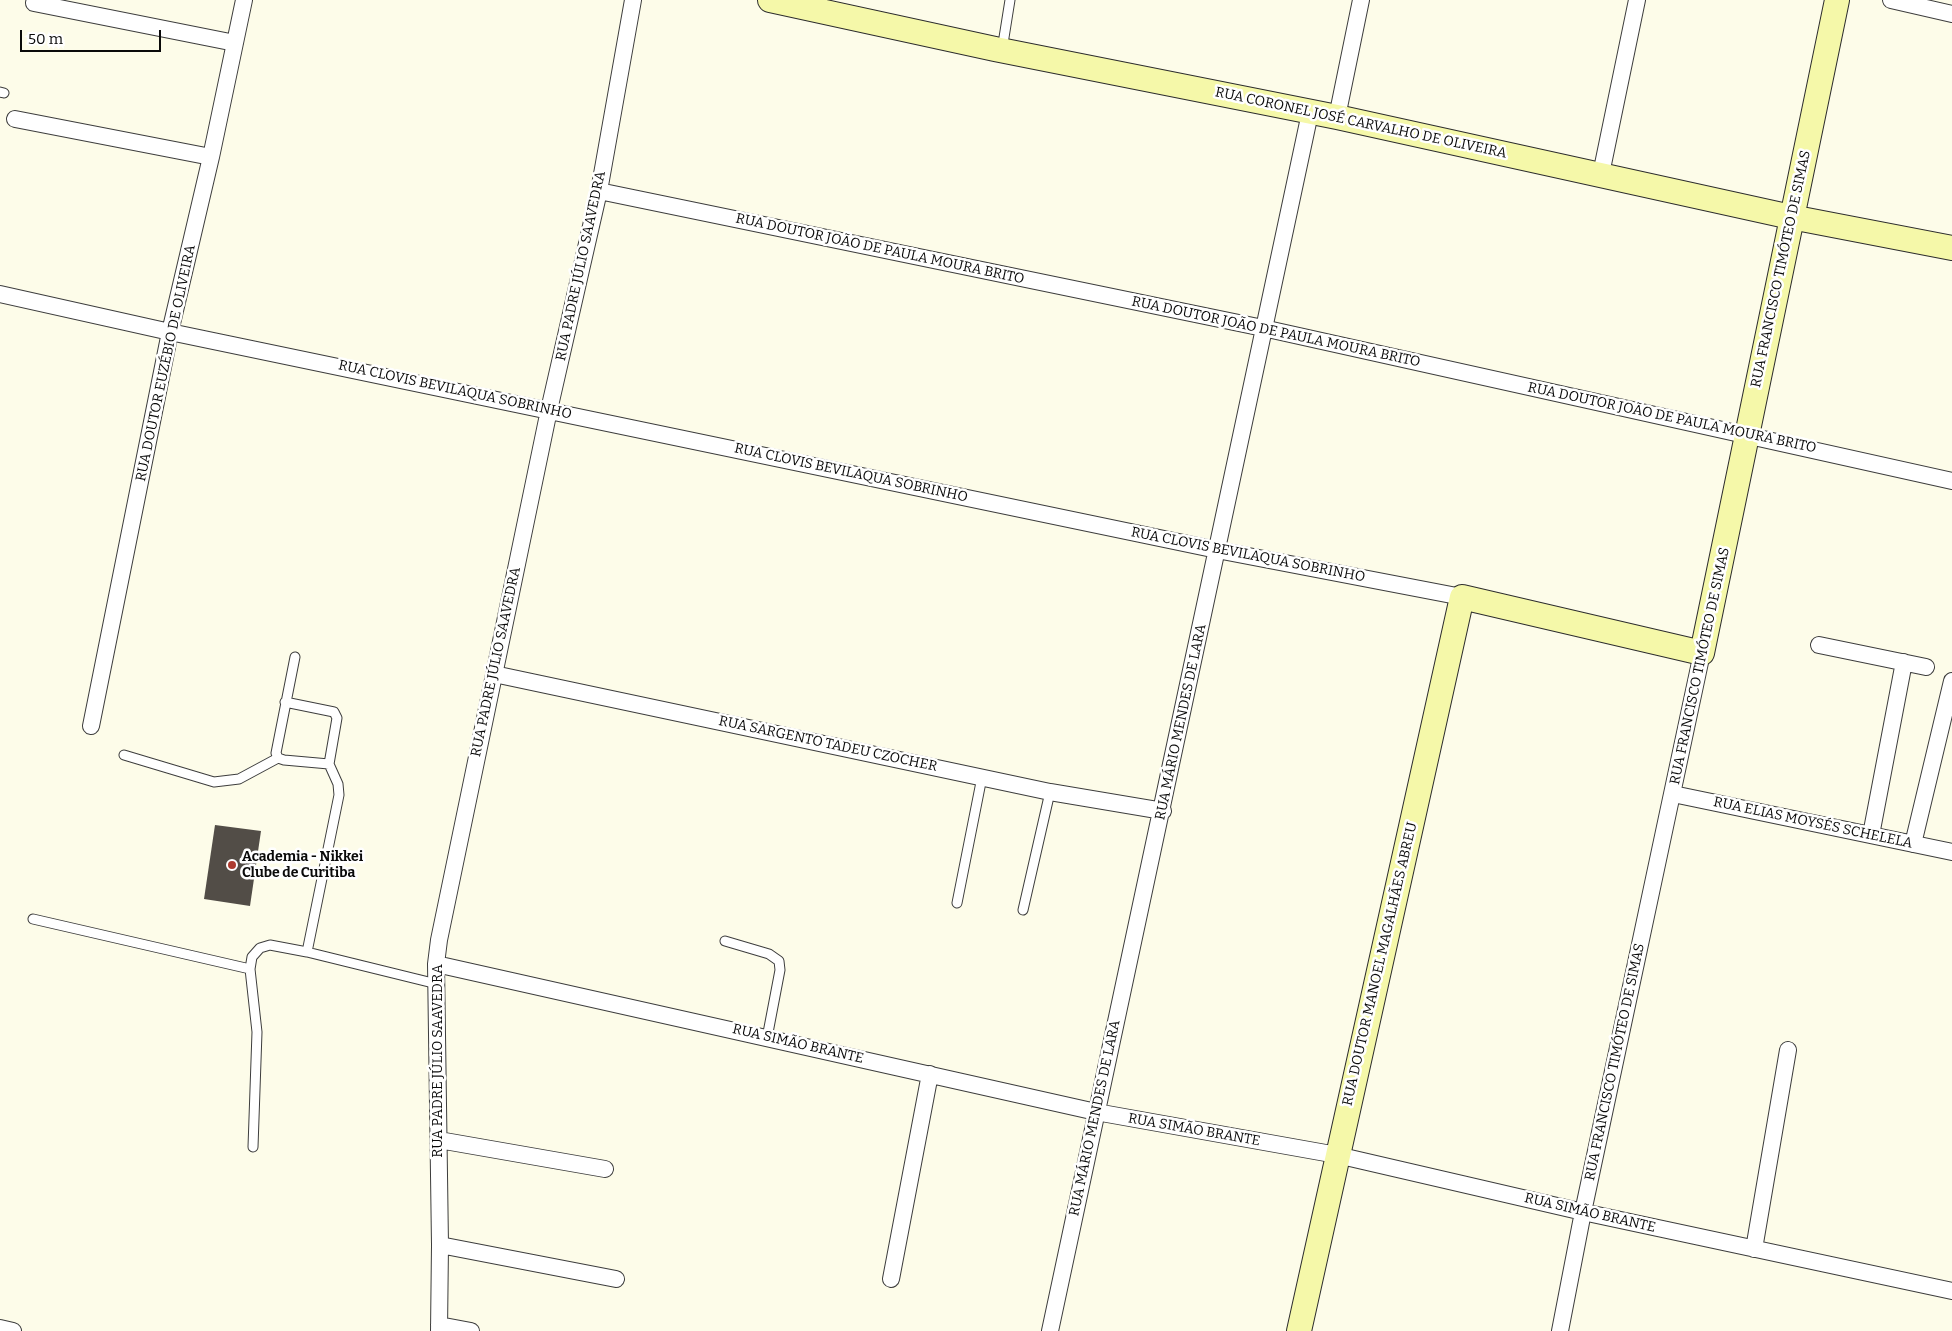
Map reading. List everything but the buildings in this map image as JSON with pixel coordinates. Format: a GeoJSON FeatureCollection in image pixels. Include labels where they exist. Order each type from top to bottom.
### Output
{"type":"FeatureCollection","features":[{"type":"Feature","properties":{"kind":"street","name":"RUA DOUTOR EUZÉBIO DE OLIVEIRA"},"geometry":{"type":"LineString","coordinates":[[91,726],[170,332],[212,157],[244,0]]}},
{"type":"Feature","properties":{"kind":"street","name":"RUA PADRE JÚLIO SAAVEDRA"},"geometry":{"type":"LineString","coordinates":[[439,1328],[440,1245],[436,964],[549,410],[599,191],[633,0]]}},
{"type":"Feature","properties":{"kind":"street","name":"RUA CORONEL JOSÉ CARVALHO DE OLIVEIRA"},"geometry":{"type":"LineString","coordinates":[[770,0],[1002,50],[1337,117],[1791,217],[1952,248]]}},
{"type":"Feature","properties":{"kind":"street"},"geometry":{"type":"LineString","coordinates":[[1337,117],[1362,0]]}},
{"type":"Feature","properties":{"kind":"street"},"geometry":{"type":"LineString","coordinates":[[1601,174],[1637,0]]}},
{"type":"Feature","properties":{"kind":"street","name":"RUA FRANCISCO TIMÓTEO DE SIMAS"},"geometry":{"type":"LineString","coordinates":[[1560,1331],[1583,1212],[1673,794],[1837,0]]}},
{"type":"Feature","properties":{"kind":"street"},"geometry":{"type":"LineString","coordinates":[[1890,0],[1952,14]]}},
{"type":"Feature","properties":{"kind":"street"},"geometry":{"type":"LineString","coordinates":[[34,3],[235,43]]}},
{"type":"Feature","properties":{"kind":"street","name":"RUA MÁRIO MENDES DE LARA"},"geometry":{"type":"LineString","coordinates":[[1050,1331],[1310,113]]}},
{"type":"Feature","properties":{"kind":"street"},"geometry":{"type":"LineString","coordinates":[[14,119],[212,157]]}},
{"type":"Feature","properties":{"kind":"street","name":"RUA DOUTOR JOÃO DE PAULA MOURA BRITO"},"geometry":{"type":"LineString","coordinates":[[599,191],[1263,328],[1952,481]]}},
{"type":"Feature","properties":{"kind":"street","name":"RUA CLOVIS BEVILAQUA SOBRINHO"},"geometry":{"type":"LineString","coordinates":[[0,294],[170,332],[1217,550],[1462,597],[1702,653]]}},
{"type":"Feature","properties":{"kind":"street","name":"RUA DOUTOR MANOEL MAGALHÃES ABREU"},"geometry":{"type":"LineString","coordinates":[[1299,1331],[1462,597]]}},
{"type":"Feature","properties":{"kind":"street"},"geometry":{"type":"LineString","coordinates":[[1819,645],[1926,667]]}},
{"type":"Feature","properties":{"kind":"street"},"geometry":{"type":"LineString","coordinates":[[1871,835],[1904,662]]}},
{"type":"Feature","properties":{"kind":"street","name":"RUA SARGENTO TADEU CZOCHER"},"geometry":{"type":"LineString","coordinates":[[494,674],[1050,792],[1162,811]]}},
{"type":"Feature","properties":{"kind":"street"},"geometry":{"type":"LineString","coordinates":[[1913,844],[1952,681]]}},
{"type":"Feature","properties":{"kind":"street","name":"RUA ELIAS MOYSÉS SCHELELA"},"geometry":{"type":"LineString","coordinates":[[1673,794],[1952,852]]}},
{"type":"Feature","properties":{"kind":"street","name":"RUA SIMÃO BRANTE"},"geometry":{"type":"LineString","coordinates":[[436,964],[1096,1112],[1337,1155],[1583,1212],[1952,1291]]}},
{"type":"Feature","properties":{"kind":"street"},"geometry":{"type":"LineString","coordinates":[[1754,1249],[1788,1050]]}},
{"type":"Feature","properties":{"kind":"street"},"geometry":{"type":"LineString","coordinates":[[891,1279],[930,1074]]}},
{"type":"Feature","properties":{"kind":"street"},"geometry":{"type":"LineString","coordinates":[[438,1140],[605,1169]]}},
{"type":"Feature","properties":{"kind":"street"},"geometry":{"type":"LineString","coordinates":[[440,1245],[616,1280]]}},
{"type":"Feature","properties":{"kind":"street"},"geometry":{"type":"LineString","coordinates":[[0,1328],[13,1331]]}},
{"type":"Feature","properties":{"kind":"street"},"geometry":{"type":"LineString","coordinates":[[439,1328],[471,1331]]}},
{"type":"Feature","properties":{"kind":"lane"},"geometry":{"type":"LineString","coordinates":[[1002,50],[1010,0]]}},
{"type":"Feature","properties":{"kind":"lane"},"geometry":{"type":"LineString","coordinates":[[278,758],[276,753],[295,657]]}},
{"type":"Feature","properties":{"kind":"lane"},"geometry":{"type":"LineString","coordinates":[[285,702],[336,715],[329,764],[338,784],[339,795],[307,952]]}},
{"type":"Feature","properties":{"kind":"lane"},"geometry":{"type":"LineString","coordinates":[[124,756],[214,782],[238,779],[278,758],[329,764]]}},
{"type":"Feature","properties":{"kind":"lane"},"geometry":{"type":"LineString","coordinates":[[957,903],[982,777]]}},
{"type":"Feature","properties":{"kind":"lane"},"geometry":{"type":"LineString","coordinates":[[1023,910],[1050,792]]}},
{"type":"Feature","properties":{"kind":"lane"},"geometry":{"type":"LineString","coordinates":[[33,919],[250,969]]}},
{"type":"Feature","properties":{"kind":"lane"},"geometry":{"type":"LineString","coordinates":[[725,941],[770,954],[778,961],[780,970],[767,1038]]}},
{"type":"Feature","properties":{"kind":"lane"},"geometry":{"type":"LineString","coordinates":[[253,1147],[257,1032],[250,969],[252,957],[260,948],[270,945],[307,952],[436,984]]}},
{"type":"Feature","properties":{"kind":"place","name":"Academia - Nikkei Clube de Curitiba"},"geometry":{"type":"Point","coordinates":[232,865]}}]}
